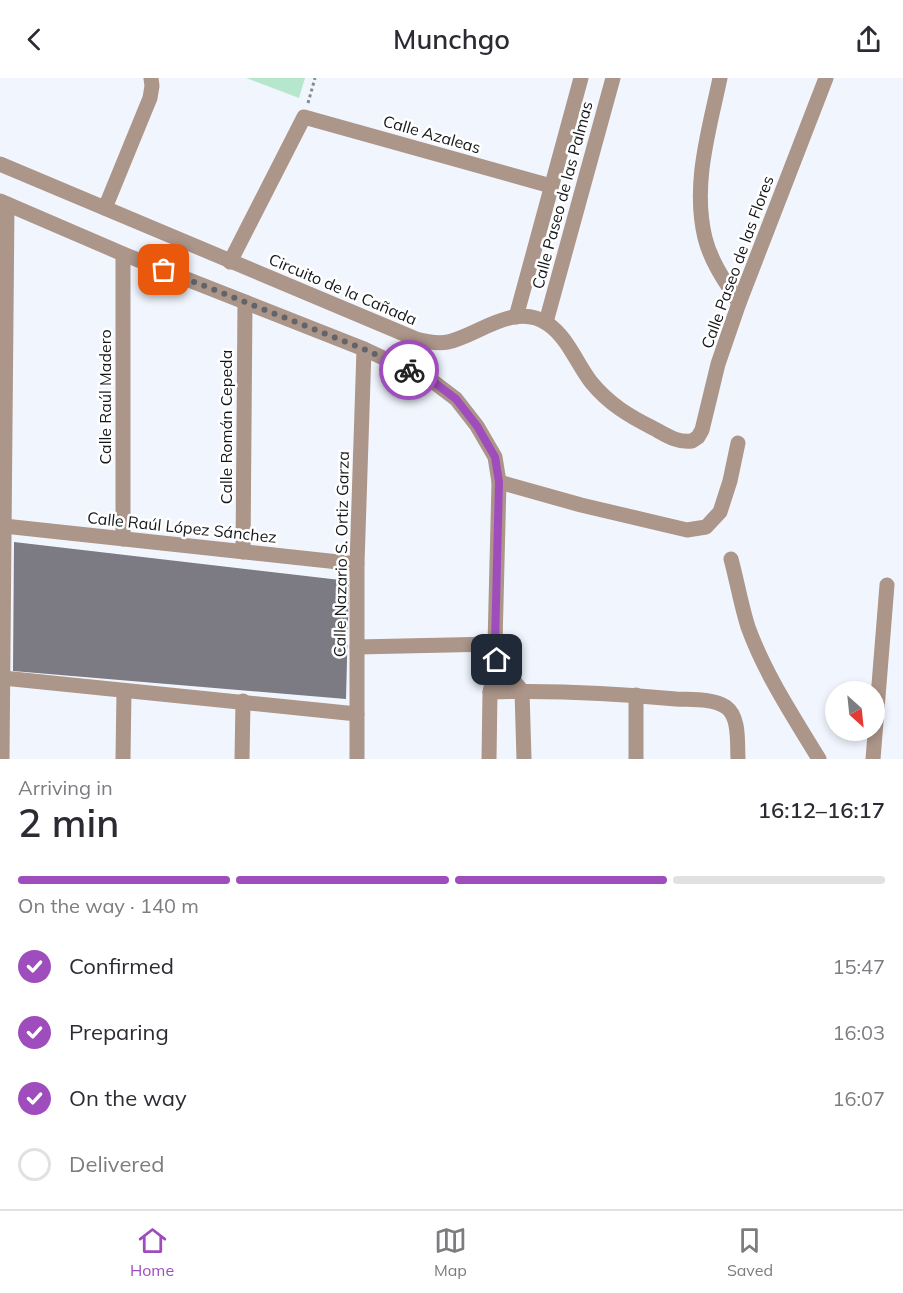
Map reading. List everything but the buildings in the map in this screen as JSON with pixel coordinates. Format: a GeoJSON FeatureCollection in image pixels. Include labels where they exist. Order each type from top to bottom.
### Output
{"type":"FeatureCollection","features":[{"type":"Feature","properties":{"kind":"street"},"geometry":{"type":"LineString","coordinates":[[105,208],[150,98],[151,78]]}},
{"type":"Feature","properties":{"kind":"street","name":"Calle Paseo de las Palmas"},"geometry":{"type":"LineString","coordinates":[[516,317],[581,78]]}},
{"type":"Feature","properties":{"kind":"street","name":"Calle Paseo de las Palmas"},"geometry":{"type":"LineString","coordinates":[[546,322],[613,78]]}},
{"type":"Feature","properties":{"kind":"street"},"geometry":{"type":"LineString","coordinates":[[720,78],[701,166],[699,204],[706,240],[720,274],[739,303]]}},
{"type":"Feature","properties":{"kind":"street","name":"Calle Paseo de las Flores"},"geometry":{"type":"LineString","coordinates":[[546,322],[558,332],[591,381],[609,402],[627,415],[675,439],[692,441],[698,437],[702,430],[718,364],[739,303],[826,78]]}},
{"type":"Feature","properties":{"kind":"street"},"geometry":{"type":"LineString","coordinates":[[230,262],[304,117]]}},
{"type":"Feature","properties":{"kind":"street","name":"Calle Azaleas"},"geometry":{"type":"LineString","coordinates":[[304,117],[551,186]]}},
{"type":"Feature","properties":{"kind":"street","name":"Circuito de la Cañada"},"geometry":{"type":"LineString","coordinates":[[0,164],[416,339],[432,343],[447,342],[500,320],[516,317],[533,318],[546,322]]}},
{"type":"Feature","properties":{"kind":"street"},"geometry":{"type":"LineString","coordinates":[[2,759],[4,202],[123,254],[364,349],[431,380],[456,399],[477,426],[495,457],[499,482],[496,652],[490,692],[489,759]]}},
{"type":"Feature","properties":{"kind":"street","name":"Calle Raúl Madero"},"geometry":{"type":"LineString","coordinates":[[123,254],[123,539]]}},
{"type":"Feature","properties":{"kind":"street","name":"Calle Román Cepeda"},"geometry":{"type":"LineString","coordinates":[[243,552],[245,302]]}},
{"type":"Feature","properties":{"kind":"street","name":"Calle Nazario S. Ortiz Garza"},"geometry":{"type":"LineString","coordinates":[[357,759],[357,564],[364,349]]}},
{"type":"Feature","properties":{"kind":"street"},"geometry":{"type":"LineString","coordinates":[[499,482],[581,505],[687,530],[706,527],[720,512],[730,481],[738,443]]}},
{"type":"Feature","properties":{"kind":"street","name":"Calle Raúl López Sánchez"},"geometry":{"type":"LineString","coordinates":[[4,526],[357,564]]}},
{"type":"Feature","properties":{"kind":"street"},"geometry":{"type":"LineString","coordinates":[[731,559],[748,625],[758,650],[785,704],[819,759]]}},
{"type":"Feature","properties":{"kind":"street"},"geometry":{"type":"LineString","coordinates":[[873,759],[887,585]]}},
{"type":"Feature","properties":{"kind":"street"},"geometry":{"type":"LineString","coordinates":[[357,647],[496,652]]}},
{"type":"Feature","properties":{"kind":"street"},"geometry":{"type":"LineString","coordinates":[[496,652],[522,691],[524,759]]}},
{"type":"Feature","properties":{"kind":"street"},"geometry":{"type":"LineString","coordinates":[[3,678],[357,714]]}},
{"type":"Feature","properties":{"kind":"street"},"geometry":{"type":"LineString","coordinates":[[123,759],[124,691]]}},
{"type":"Feature","properties":{"kind":"street"},"geometry":{"type":"LineString","coordinates":[[490,692],[636,695],[713,702],[726,707],[733,714],[738,759]]}},
{"type":"Feature","properties":{"kind":"street"},"geometry":{"type":"LineString","coordinates":[[636,695],[636,759]]}},
{"type":"Feature","properties":{"kind":"street"},"geometry":{"type":"LineString","coordinates":[[242,759],[243,701]]}},
{"type":"Feature","properties":{"kind":"path"},"geometry":{"type":"LineString","coordinates":[[304,117],[315,78]]}},
{"type":"Feature","properties":{"kind":"green space"},"geometry":{"type":"Polygon","coordinates":[[[246,78],[305,78],[299,98],[246,78]]]}},
{"type":"Feature","properties":{"kind":"way so far"},"geometry":{"type":"LineString","coordinates":[[164,270],[364,349],[409,370]]}},
{"type":"Feature","properties":{"kind":"route"},"geometry":{"type":"LineString","coordinates":[[409,370],[431,380],[456,399],[477,426],[495,457],[499,482],[495,644],[497,660]]}}]}
